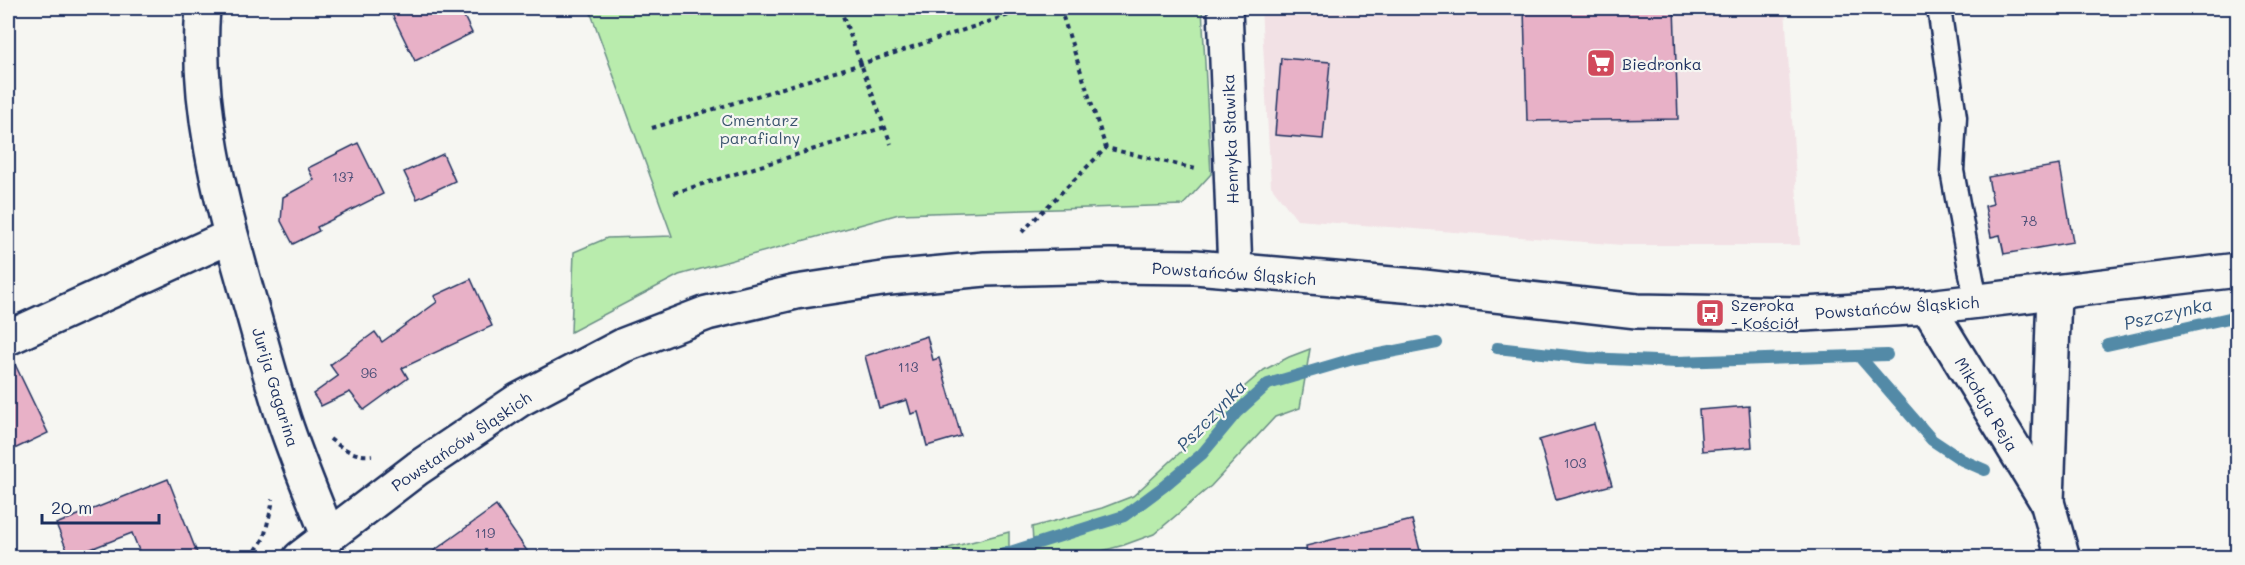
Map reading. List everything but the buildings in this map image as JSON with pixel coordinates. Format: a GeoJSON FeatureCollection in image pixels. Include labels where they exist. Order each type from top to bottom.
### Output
{"type":"FeatureCollection","features":[{"type":"Feature","properties":{"kind":"street","name":"Jurija Gagarina"},"geometry":{"type":"LineString","coordinates":[[203,8],[200,35],[201,78],[210,141],[231,236],[284,421],[328,535]]}},
{"type":"Feature","properties":{"kind":"street","name":"Henryka Sławika"},"geometry":{"type":"LineString","coordinates":[[1225,8],[1235,271]]}},
{"type":"Feature","properties":{"kind":"street"},"geometry":{"type":"LineString","coordinates":[[8,338],[231,236]]}},
{"type":"Feature","properties":{"kind":"street","name":"Powstańców Śląskich"},"geometry":{"type":"LineString","coordinates":[[300,558],[418,468],[519,400],[624,345],[707,313],[796,292],[889,278],[985,269],[1110,266],[1195,267],[1415,286],[1637,311],[1804,314],[1928,307],[2238,270]]}},
{"type":"Feature","properties":{"kind":"street","name":"Mikołaja Reja"},"geometry":{"type":"LineString","coordinates":[[2047,502],[2054,292]]}},
{"type":"Feature","properties":{"kind":"street","name":"Mikołaja Reja"},"geometry":{"type":"LineString","coordinates":[[1928,307],[2047,502],[2063,558]]}},
{"type":"Feature","properties":{"kind":"lane"},"geometry":{"type":"LineString","coordinates":[[1940,8],[1955,117],[1952,171],[1976,301]]}},
{"type":"Feature","properties":{"kind":"path"},"geometry":{"type":"LineString","coordinates":[[840,8],[891,144]]}},
{"type":"Feature","properties":{"kind":"path"},"geometry":{"type":"LineString","coordinates":[[651,128],[861,64],[1030,8]]}},
{"type":"Feature","properties":{"kind":"path"},"geometry":{"type":"LineString","coordinates":[[1060,8],[1106,147]]}},
{"type":"Feature","properties":{"kind":"path"},"geometry":{"type":"LineString","coordinates":[[674,193],[885,128]]}},
{"type":"Feature","properties":{"kind":"path"},"geometry":{"type":"LineString","coordinates":[[1106,147],[1197,169]]}},
{"type":"Feature","properties":{"kind":"path"},"geometry":{"type":"LineString","coordinates":[[1019,235],[1106,147]]}},
{"type":"Feature","properties":{"kind":"shaded area"},"geometry":{"type":"Polygon","coordinates":[[[1261,8],[1785,8],[1800,245],[1623,245],[1297,220],[1271,186],[1261,8]]]}},
{"type":"Feature","properties":{"kind":"green space","name":"Cmentarz parafialny"},"geometry":{"type":"Polygon","coordinates":[[[589,8],[1202,8],[1211,174],[1183,205],[899,214],[679,275],[571,332],[574,252],[607,238],[672,236],[589,8]]]}},
{"type":"Feature","properties":{"kind":"green space"},"geometry":{"type":"Polygon","coordinates":[[[1310,349],[1300,408],[1275,417],[1211,486],[1154,534],[1080,557],[1034,557],[1032,527],[1102,508],[1133,496],[1185,448],[1230,399],[1264,370],[1310,349]]]}},
{"type":"Feature","properties":{"kind":"green space"},"geometry":{"type":"Polygon","coordinates":[[[1009,532],[1009,557],[914,557],[1009,532]]]}},
{"type":"Feature","properties":{"kind":"waterway","name":"Pszczynka"},"geometry":{"type":"LineString","coordinates":[[2107,345],[2238,316]]}},
{"type":"Feature","properties":{"kind":"waterway","name":"Pszczynka"},"geometry":{"type":"LineString","coordinates":[[991,558],[1124,516],[1202,454],[1237,412],[1268,384],[1353,359],[1437,343]]}},
{"type":"Feature","properties":{"kind":"waterway","name":"Pszczynka"},"geometry":{"type":"LineString","coordinates":[[1497,348],[1588,358],[1677,362],[1887,355]]}},
{"type":"Feature","properties":{"kind":"waterway"},"geometry":{"type":"LineString","coordinates":[[1859,356],[1932,440],[1962,460],[1985,470]]}},
{"type":"Feature","properties":{"kind":"place","name":"Biedronka"},"geometry":{"type":"Point","coordinates":[1601,63]}},
{"type":"Feature","properties":{"kind":"place","name":"Szeroka - Kościół"},"geometry":{"type":"Point","coordinates":[1710,313]}}]}
